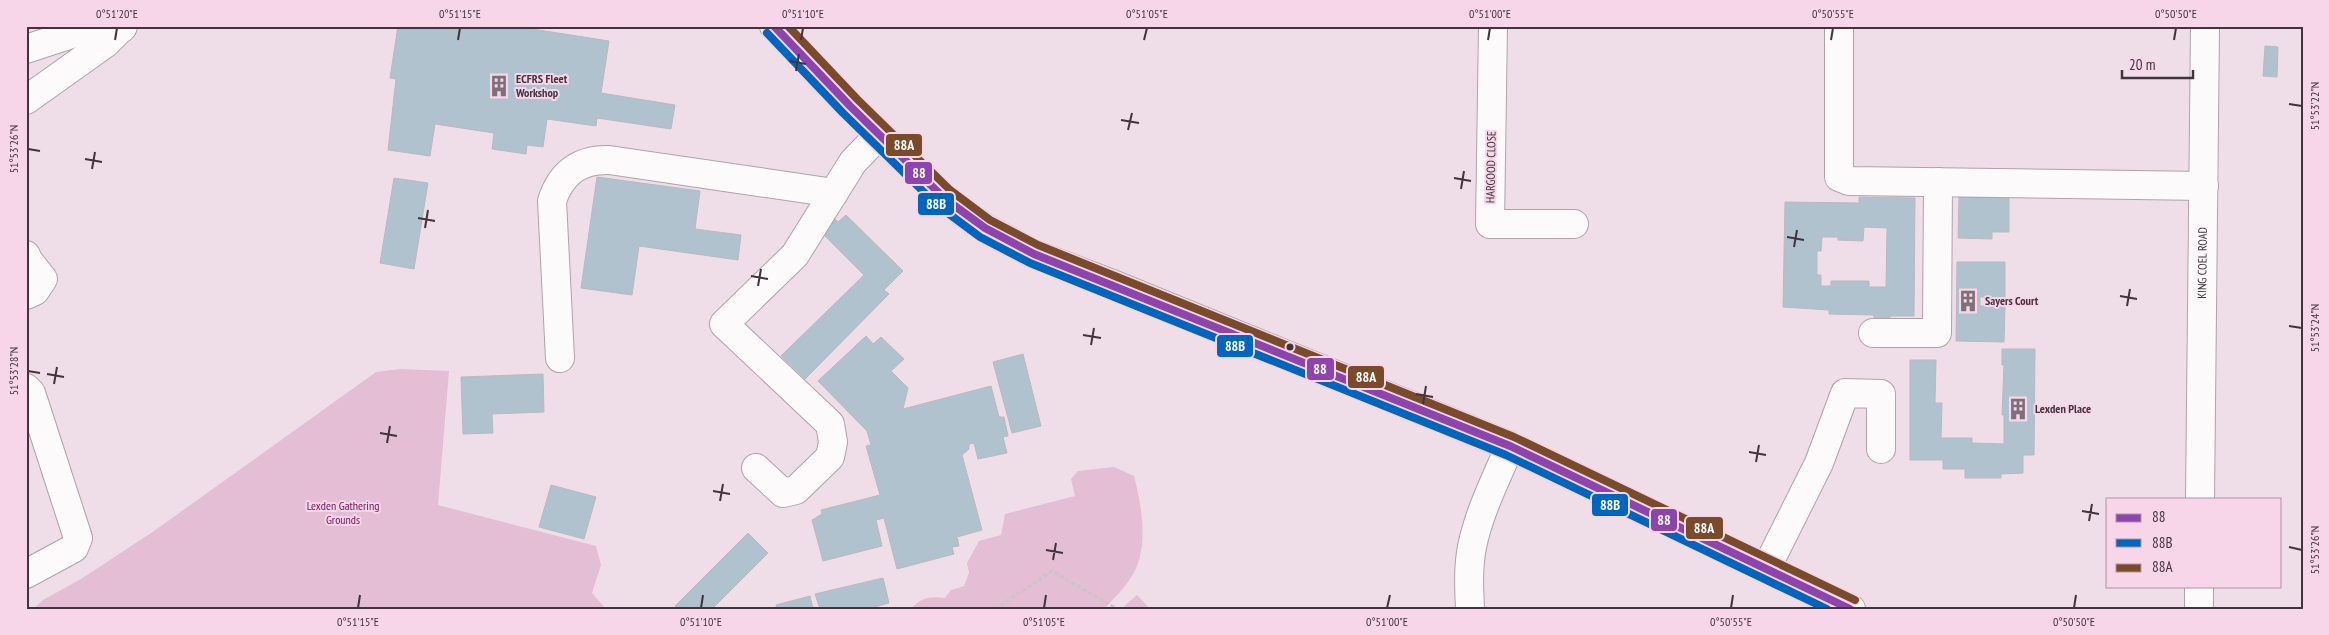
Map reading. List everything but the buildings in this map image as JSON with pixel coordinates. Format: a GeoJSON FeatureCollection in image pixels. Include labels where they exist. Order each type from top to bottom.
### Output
{"type":"FeatureCollection","features":[{"type":"Feature","properties":{"kind":"street"},"geometry":{"type":"LineString","coordinates":[[774,26],[944,198],[985,228],[1034,254],[1510,446],[1851,609]]}},
{"type":"Feature","properties":{"kind":"street","name":"HARGOOD CLOSE"},"geometry":{"type":"LineString","coordinates":[[1493,26],[1490,224],[1574,224]]}},
{"type":"Feature","properties":{"kind":"street"},"geometry":{"type":"LineString","coordinates":[[1839,26],[1839,177],[1849,181],[2204,186]]}},
{"type":"Feature","properties":{"kind":"street","name":"KING COEL ROAD"},"geometry":{"type":"LineString","coordinates":[[2200,498],[2205,26]]}},
{"type":"Feature","properties":{"kind":"street"},"geometry":{"type":"LineString","coordinates":[[26,49],[78,32],[122,27]]}},
{"type":"Feature","properties":{"kind":"street"},"geometry":{"type":"LineString","coordinates":[[26,100],[106,43],[122,27]]}},
{"type":"Feature","properties":{"kind":"street"},"geometry":{"type":"LineString","coordinates":[[756,468],[783,493],[796,490],[830,457],[833,442],[830,424],[724,324],[795,256],[853,162],[879,134]]}},
{"type":"Feature","properties":{"kind":"street"},"geometry":{"type":"LineString","coordinates":[[560,358],[552,201],[560,182],[567,174],[580,165],[594,159],[609,160],[834,192]]}},
{"type":"Feature","properties":{"kind":"street"},"geometry":{"type":"LineString","coordinates":[[1873,333],[1937,334],[1938,182]]}},
{"type":"Feature","properties":{"kind":"street"},"geometry":{"type":"LineString","coordinates":[[26,255],[43,279],[36,291],[26,295]]}},
{"type":"Feature","properties":{"kind":"street"},"geometry":{"type":"LineString","coordinates":[[26,388],[31,393],[78,538],[74,548],[26,574]]}},
{"type":"Feature","properties":{"kind":"street"},"geometry":{"type":"LineString","coordinates":[[1767,568],[1819,463],[1845,393],[1882,394],[1881,449]]}},
{"type":"Feature","properties":{"kind":"street"},"geometry":{"type":"LineString","coordinates":[[1470,609],[1469,582],[1472,547],[1481,513],[1510,446]]}},
{"type":"Feature","properties":{"kind":"street"},"geometry":{"type":"LineString","coordinates":[[2199,588],[2199,609]]}},
{"type":"Feature","properties":{"kind":"path"},"geometry":{"type":"LineString","coordinates":[[996,609],[1052,571],[1117,609]]}},
{"type":"Feature","properties":{"kind":"green space","name":"Lexden Gathering Grounds"},"geometry":{"type":"Polygon","coordinates":[[[400,369],[449,371],[438,505],[596,546],[601,565],[592,593],[606,609],[33,609],[43,600],[81,579],[154,531],[376,372],[400,369]]]}},
{"type":"Feature","properties":{"kind":"green space"},"geometry":{"type":"Polygon","coordinates":[[[1114,467],[1134,476],[1142,515],[1142,542],[1136,568],[1130,579],[1104,609],[911,609],[922,600],[931,597],[945,598],[951,590],[964,586],[969,573],[967,563],[979,541],[1001,535],[1005,514],[1075,496],[1071,479],[1078,471],[1114,467]]]}},
{"type":"Feature","properties":{"kind":"green space"},"geometry":{"type":"Polygon","coordinates":[[[1137,595],[1150,609],[1121,609],[1137,595]]]}},
{"type":"Feature","properties":{"kind":"transit line","name":"88"},"geometry":{"type":"LineString","coordinates":[[774,26],[850,106],[944,198],[985,228],[1034,254],[1510,446],[1850,609]]}},
{"type":"Feature","properties":{"kind":"transit line","name":"88A"},"geometry":{"type":"LineString","coordinates":[[788,26],[857,99],[950,190],[990,220],[1038,245],[1514,437],[1855,600]]}},
{"type":"Feature","properties":{"kind":"transit line","name":"88B"},"geometry":{"type":"LineString","coordinates":[[767,33],[843,113],[937,205],[980,237],[1030,263],[1506,455],[1827,609]]}},
{"type":"Feature","properties":{"kind":"place","name":"ECFRS Fleet Workshop"},"geometry":{"type":"Point","coordinates":[499,86]}},
{"type":"Feature","properties":{"kind":"place","name":"Sayers Court"},"geometry":{"type":"Point","coordinates":[1968,301]}},
{"type":"Feature","properties":{"kind":"place","name":"Lexden Place"},"geometry":{"type":"Point","coordinates":[2018,409]}}]}
